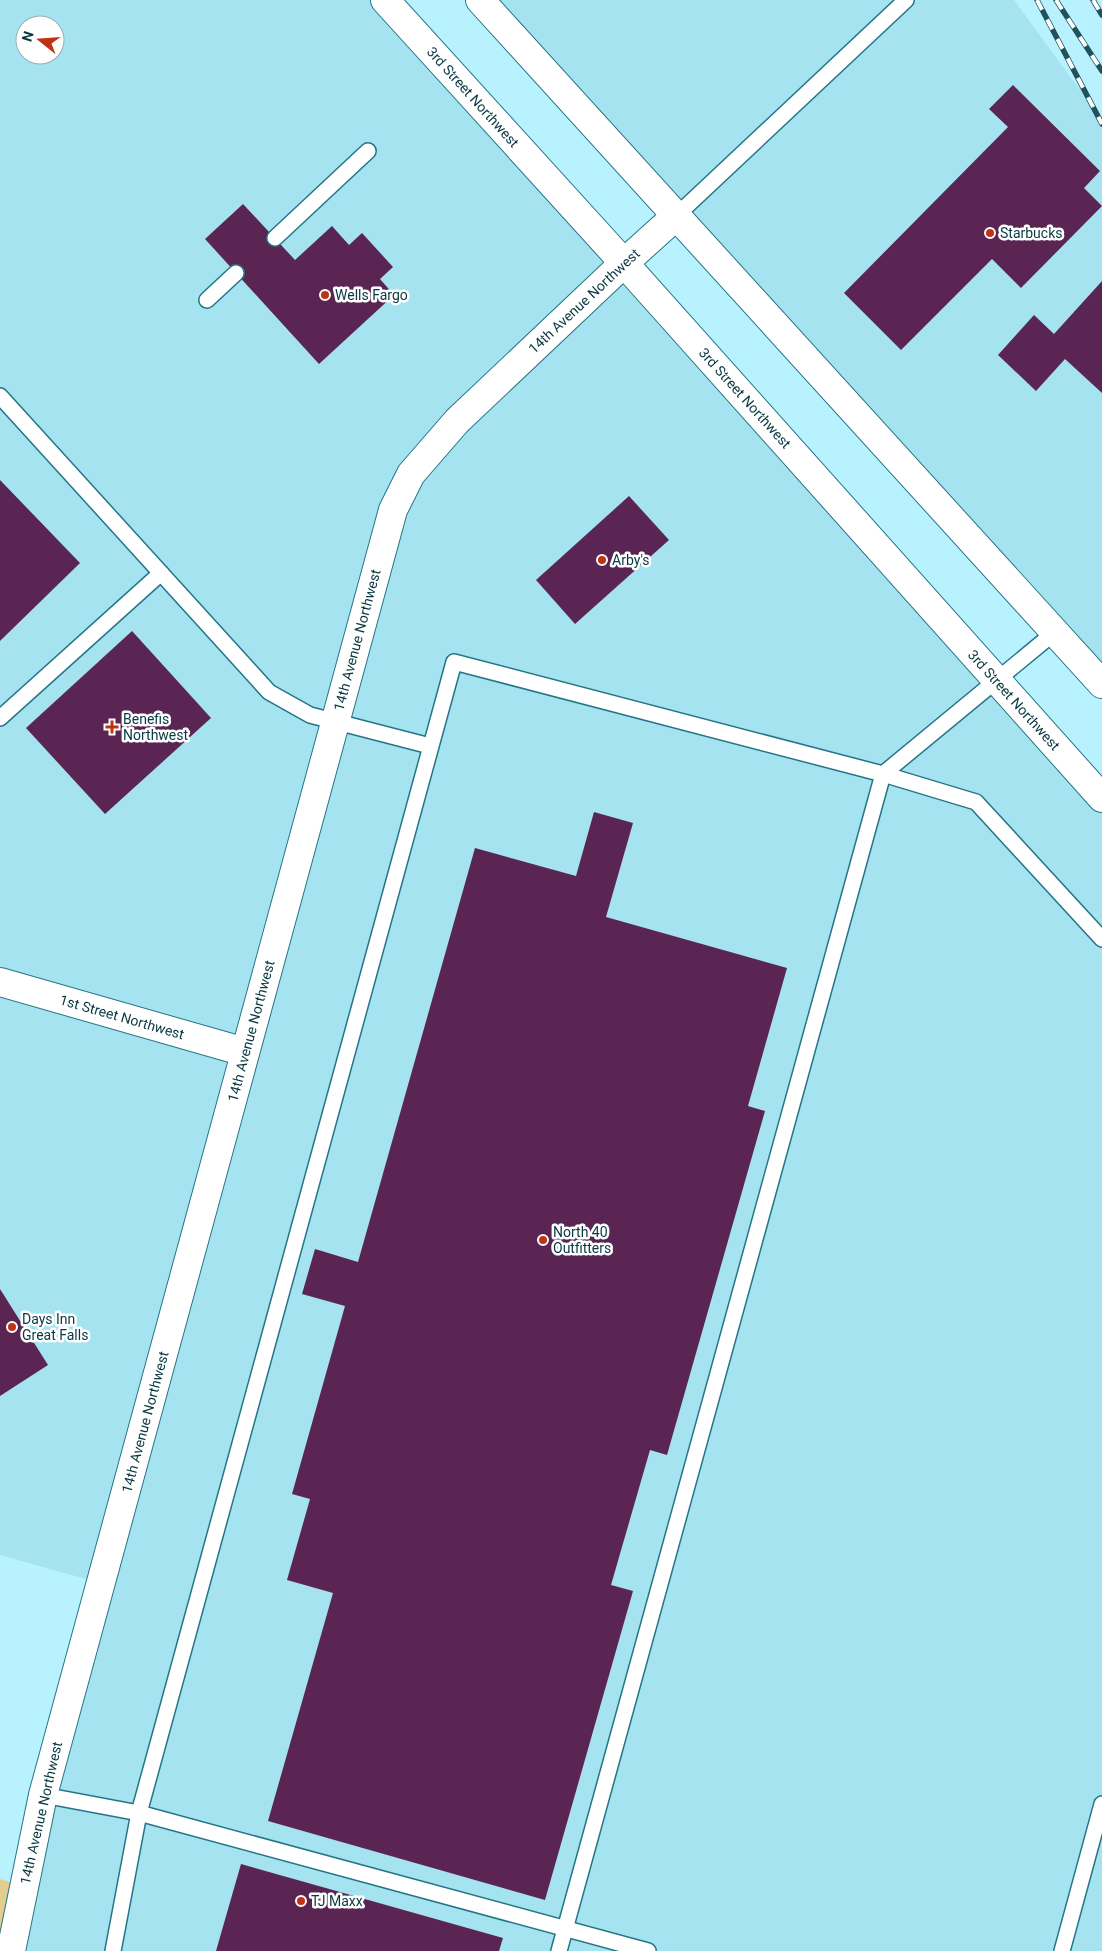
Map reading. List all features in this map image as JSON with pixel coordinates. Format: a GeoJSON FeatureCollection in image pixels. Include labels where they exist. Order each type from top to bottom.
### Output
{"type":"FeatureCollection","features":[{"type":"Feature","properties":{"kind":"main road","name":"3rd Street Northwest"},"geometry":{"type":"LineString","coordinates":[[385,0],[624,263],[1102,798]]}},
{"type":"Feature","properties":{"kind":"main road"},"geometry":{"type":"LineString","coordinates":[[480,0],[1102,684]]}},
{"type":"Feature","properties":{"kind":"main road","name":"14th Avenue Northwest"},"geometry":{"type":"LineString","coordinates":[[12,1951],[43,1796],[393,510],[411,474],[457,421],[676,216]]}},
{"type":"Feature","properties":{"kind":"main road","name":"1st Street Northwest"},"geometry":{"type":"LineString","coordinates":[[0,982],[245,1052]]}},
{"type":"Feature","properties":{"kind":"lane"},"geometry":{"type":"LineString","coordinates":[[676,216],[906,0]]}},
{"type":"Feature","properties":{"kind":"lane"},"geometry":{"type":"LineString","coordinates":[[275,238],[368,151]]}},
{"type":"Feature","properties":{"kind":"lane"},"geometry":{"type":"LineString","coordinates":[[207,300],[236,273]]}},
{"type":"Feature","properties":{"kind":"lane"},"geometry":{"type":"LineString","coordinates":[[0,396],[269,692],[310,715],[430,746]]}},
{"type":"Feature","properties":{"kind":"lane"},"geometry":{"type":"LineString","coordinates":[[0,718],[161,573]]}},
{"type":"Feature","properties":{"kind":"lane"},"geometry":{"type":"LineString","coordinates":[[560,1951],[883,774],[1055,632]]}},
{"type":"Feature","properties":{"kind":"lane"},"geometry":{"type":"LineString","coordinates":[[113,1951],[139,1813],[454,662],[883,774],[976,802],[1102,938]]}},
{"type":"Feature","properties":{"kind":"lane"},"geometry":{"type":"LineString","coordinates":[[43,1796],[139,1813],[648,1951]]}},
{"type":"Feature","properties":{"kind":"lane"},"geometry":{"type":"LineString","coordinates":[[1062,1951],[1102,1804]]}},
{"type":"Feature","properties":{"kind":"shaded area"},"geometry":{"type":"Polygon","coordinates":[[[0,0],[385,0],[1102,798],[1102,1951],[11,1951],[100,1583],[0,1555],[0,0]]]}},
{"type":"Feature","properties":{"kind":"shaded area"},"geometry":{"type":"Polygon","coordinates":[[[480,0],[1014,0],[1102,120],[1102,683],[480,0]]]}},
{"type":"Feature","properties":{"kind":"shaded area"},"geometry":{"type":"Polygon","coordinates":[[[0,1879],[23,1886],[0,1951],[0,1879]]]}},
{"type":"Feature","properties":{"kind":"building","name":"Starbucks"},"geometry":{"type":"Polygon","coordinates":[[[1013,85],[1100,171],[1084,188],[1102,206],[1021,288],[992,259],[901,350],[844,293],[1008,127],[989,109],[1013,85]]]}},
{"type":"Feature","properties":{"kind":"building","name":"Wells Fargo"},"geometry":{"type":"Polygon","coordinates":[[[243,204],[295,260],[332,226],[349,245],[362,233],[393,267],[380,279],[394,295],[319,364],[205,239],[243,204]]]}},
{"type":"Feature","properties":{"kind":"building"},"geometry":{"type":"Polygon","coordinates":[[[1102,281],[1102,393],[1065,359],[1036,391],[998,355],[1034,315],[1054,334],[1102,281]]]}},
{"type":"Feature","properties":{"kind":"building"},"geometry":{"type":"Polygon","coordinates":[[[0,480],[80,563],[0,641],[0,480]]]}},
{"type":"Feature","properties":{"kind":"building","name":"Arby's"},"geometry":{"type":"Polygon","coordinates":[[[629,496],[669,540],[575,624],[536,580],[629,496]]]}},
{"type":"Feature","properties":{"kind":"building"},"geometry":{"type":"Polygon","coordinates":[[[132,631],[211,718],[105,814],[26,728],[132,631]]]}},
{"type":"Feature","properties":{"kind":"building"},"geometry":{"type":"Polygon","coordinates":[[[594,812],[633,823],[606,917],[787,968],[748,1106],[765,1111],[667,1455],[650,1450],[611,1585],[633,1591],[545,1900],[268,1821],[333,1593],[287,1580],[310,1499],[292,1494],[345,1306],[302,1294],[315,1249],[358,1262],[475,848],[576,876],[594,812]]]}},
{"type":"Feature","properties":{"kind":"building","name":"Days Inn Great Falls"},"geometry":{"type":"Polygon","coordinates":[[[0,1289],[48,1365],[0,1396],[0,1289]]]}},
{"type":"Feature","properties":{"kind":"building","name":"TJ Maxx"},"geometry":{"type":"Polygon","coordinates":[[[241,1864],[503,1938],[499,1951],[216,1951],[241,1864]]]}},
{"type":"Feature","properties":{"kind":"railway"},"geometry":{"type":"LineString","coordinates":[[1037,0],[1102,124]]}},
{"type":"Feature","properties":{"kind":"railway"},"geometry":{"type":"LineString","coordinates":[[1056,0],[1102,71]]}},
{"type":"Feature","properties":{"kind":"railway"},"geometry":{"type":"LineString","coordinates":[[1093,0],[1102,15]]}},
{"type":"Feature","properties":{"kind":"place","name":"Starbucks"},"geometry":{"type":"Point","coordinates":[990,233]}},
{"type":"Feature","properties":{"kind":"place","name":"Wells Fargo"},"geometry":{"type":"Point","coordinates":[325,295]}},
{"type":"Feature","properties":{"kind":"place","name":"Arby's"},"geometry":{"type":"Point","coordinates":[602,560]}},
{"type":"Feature","properties":{"kind":"place","name":"Benefis Northwest"},"geometry":{"type":"Point","coordinates":[112,727]}},
{"type":"Feature","properties":{"kind":"place","name":"North 40 Outfitters"},"geometry":{"type":"Point","coordinates":[543,1240]}},
{"type":"Feature","properties":{"kind":"place","name":"Days Inn Great Falls"},"geometry":{"type":"Point","coordinates":[12,1327]}},
{"type":"Feature","properties":{"kind":"place","name":"TJ Maxx"},"geometry":{"type":"Point","coordinates":[301,1901]}}]}
